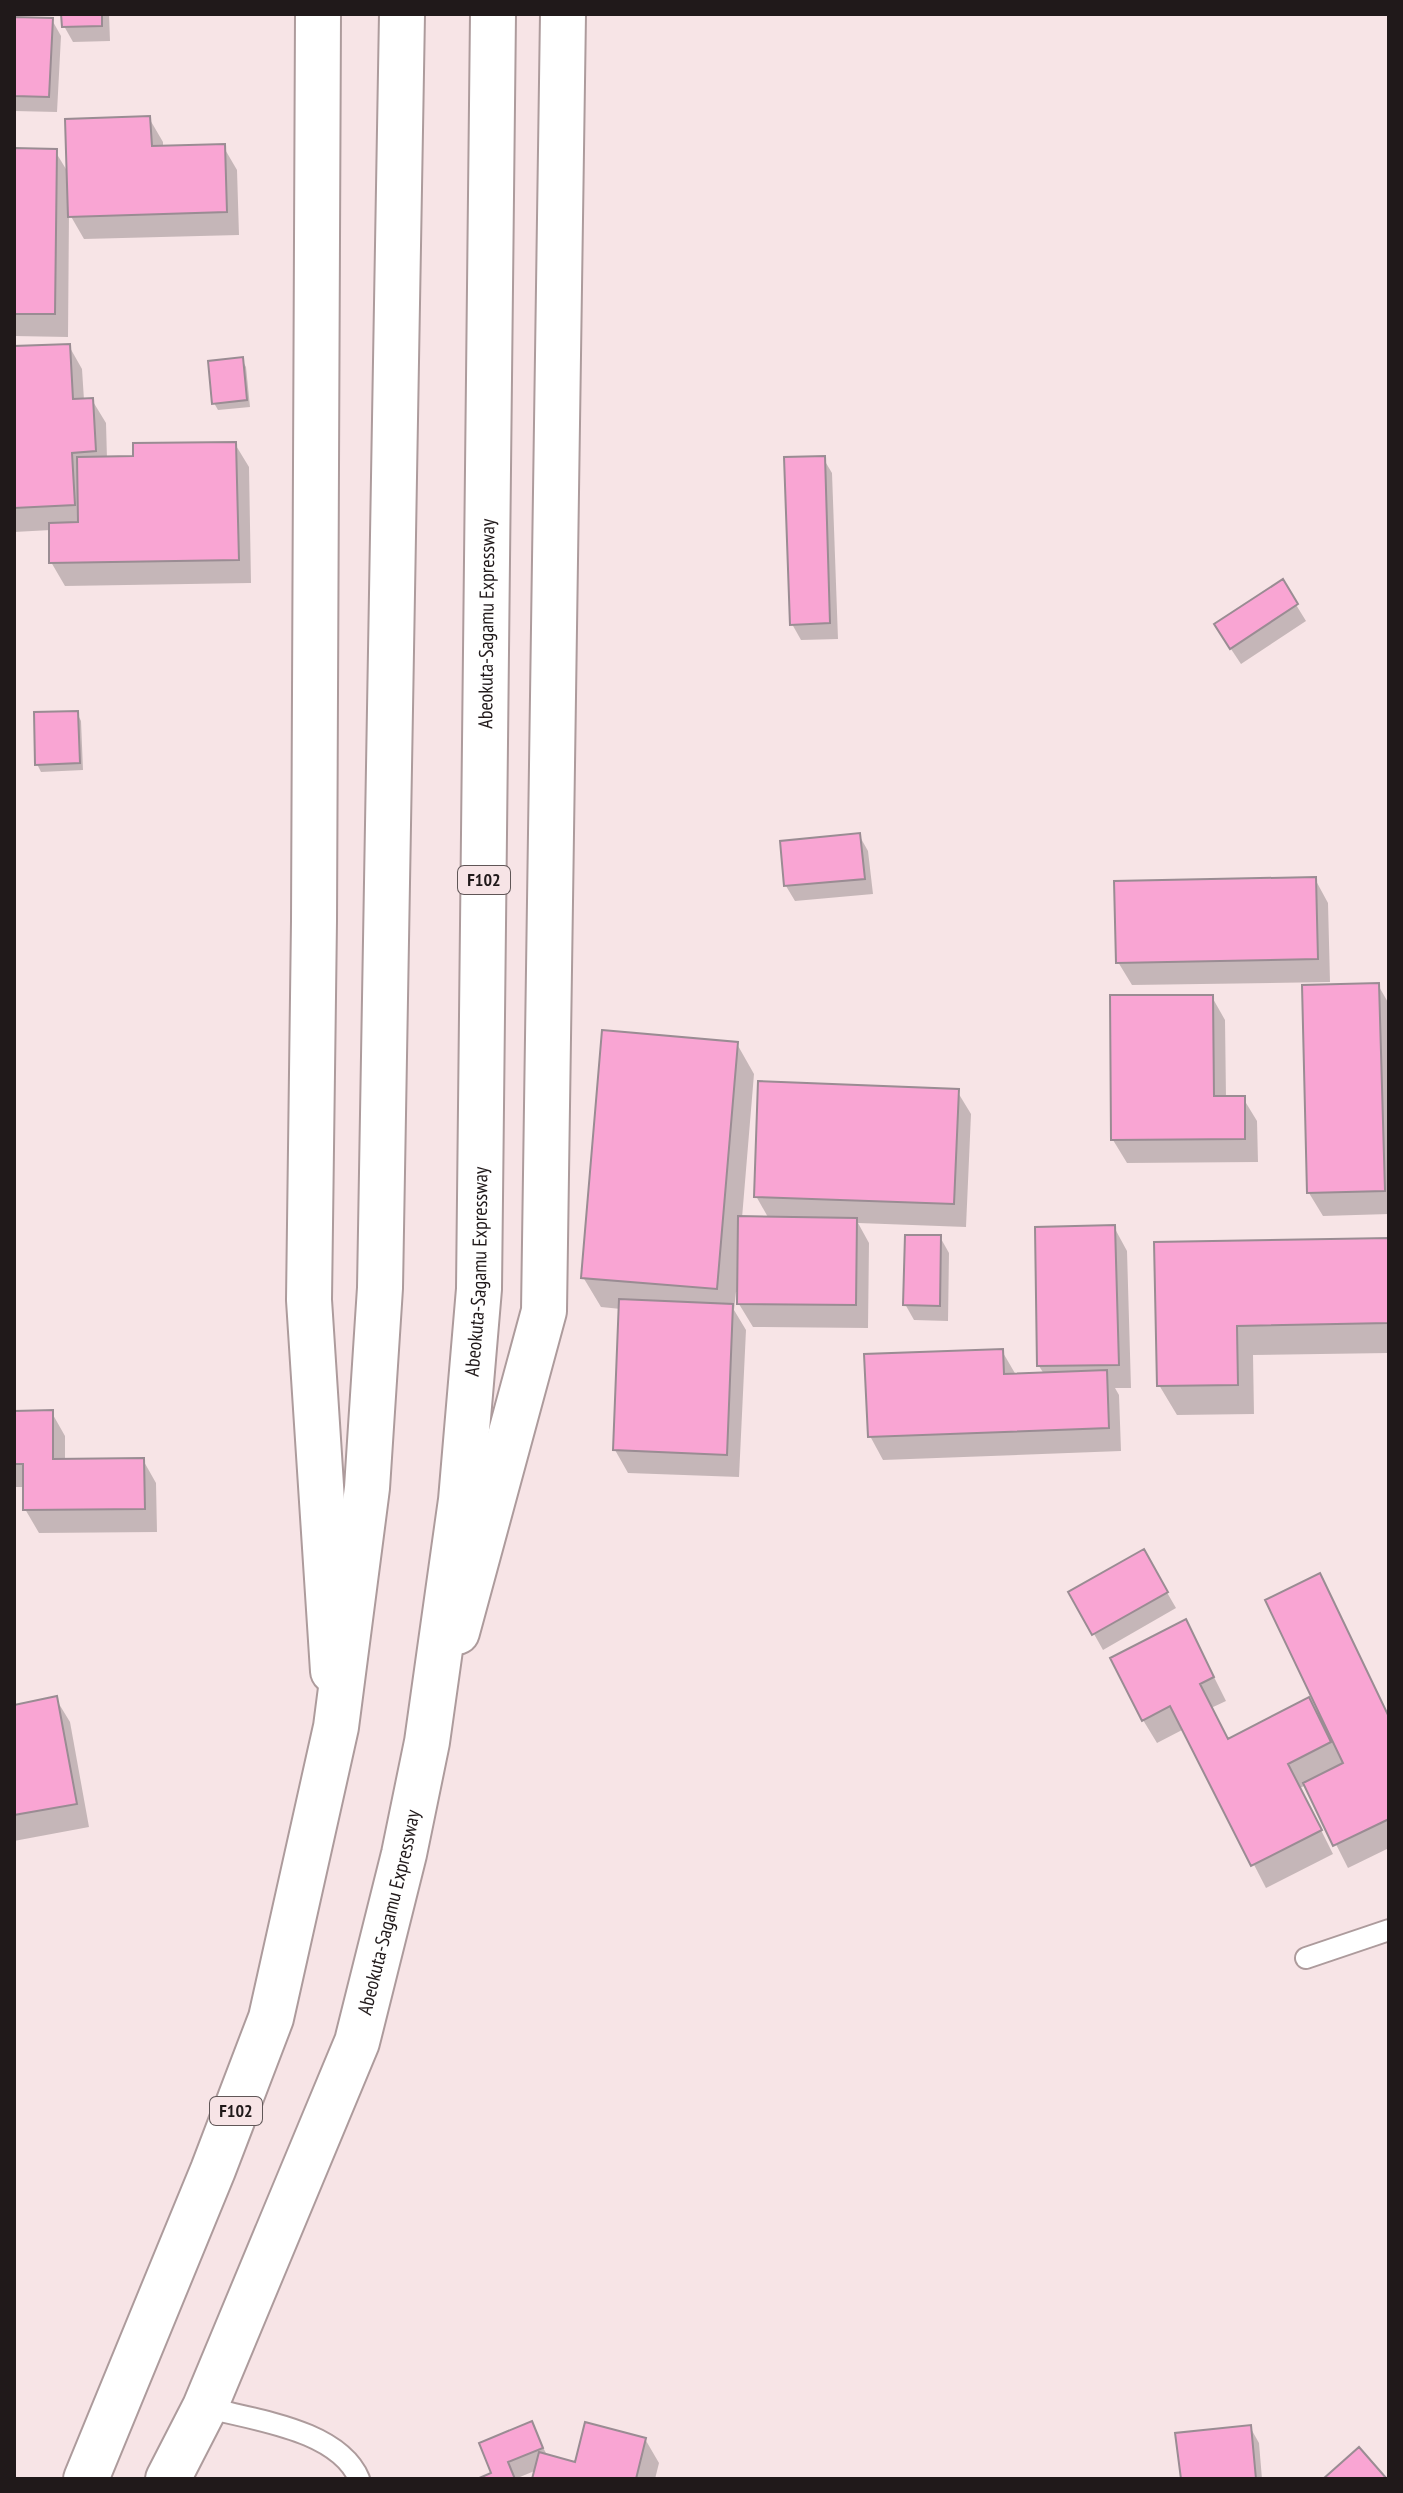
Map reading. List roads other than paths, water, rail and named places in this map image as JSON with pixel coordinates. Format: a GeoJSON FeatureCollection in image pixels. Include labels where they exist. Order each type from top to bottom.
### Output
{"type":"FeatureCollection","features":[{"type":"Feature","properties":{"kind":"main road"},"geometry":{"type":"LineString","coordinates":[[318,14],[309,1300],[336,1727]]}},
{"type":"Feature","properties":{"kind":"main road","name":"F102"},"geometry":{"type":"LineString","coordinates":[[86,2479],[208,2184],[271,2018],[336,1727],[367,1488],[380,1288],[402,14]]}},
{"type":"Feature","properties":{"kind":"main road","name":"Abeokuta-Sagamu Expressway"},"geometry":{"type":"LineString","coordinates":[[168,2479],[205,2407],[357,2042],[404,1854],[427,1742],[461,1500],[479,1289],[493,14]]}},
{"type":"Feature","properties":{"kind":"main road"},"geometry":{"type":"LineString","coordinates":[[427,1742],[544,1311],[563,14]]}},
{"type":"Feature","properties":{"kind":"lane"},"geometry":{"type":"LineString","coordinates":[[1306,1958],[1389,1930]]}},
{"type":"Feature","properties":{"kind":"lane"},"geometry":{"type":"LineString","coordinates":[[205,2407],[317,2437],[353,2465],[359,2479]]}}]}
